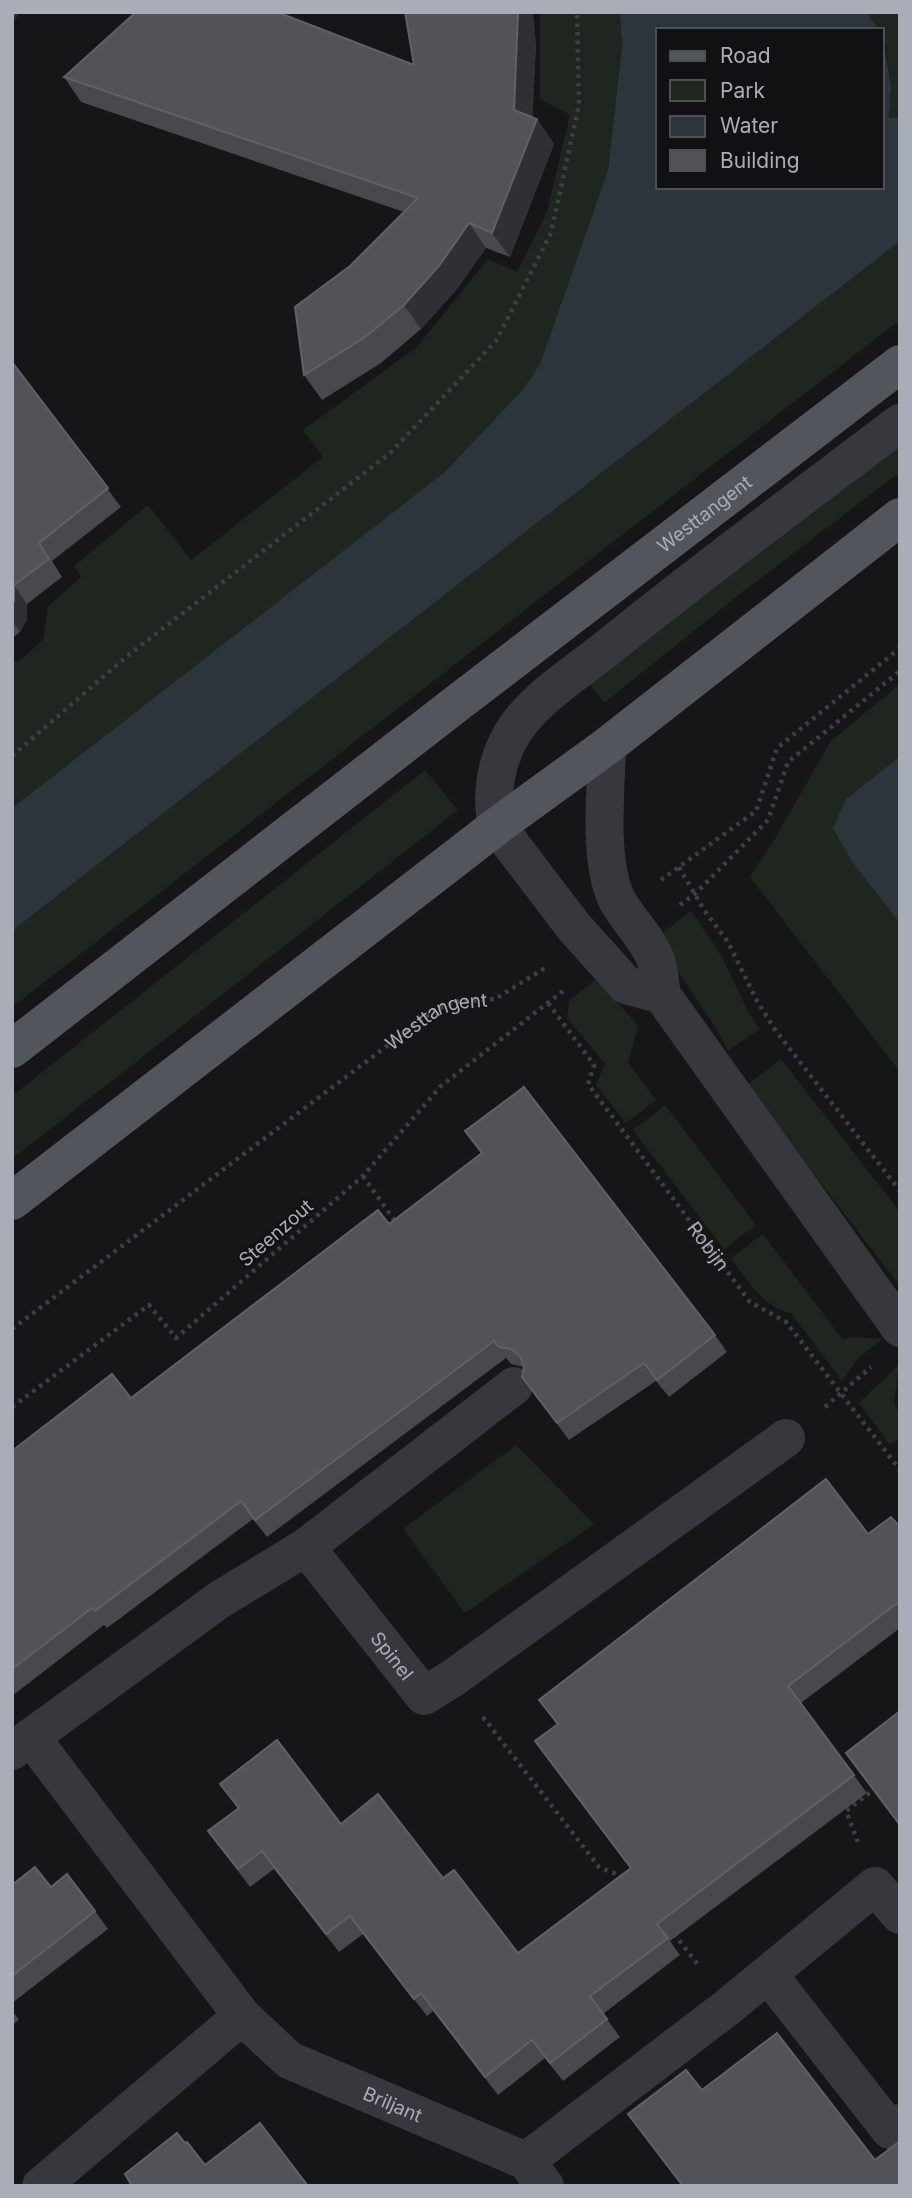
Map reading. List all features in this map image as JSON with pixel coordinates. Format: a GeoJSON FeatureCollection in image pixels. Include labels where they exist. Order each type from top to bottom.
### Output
{"type":"FeatureCollection","features":[{"type":"Feature","properties":{"kind":"main road","name":"Westtangent"},"geometry":{"type":"LineString","coordinates":[[12,1049],[900,365]]}},
{"type":"Feature","properties":{"kind":"main road"},"geometry":{"type":"LineString","coordinates":[[12,1201],[497,826],[607,746],[900,517]]}},
{"type":"Feature","properties":{"kind":"street"},"geometry":{"type":"LineString","coordinates":[[662,995],[626,985],[594,949],[497,826],[494,811],[498,763],[512,733],[532,709],[652,612],[900,423]]}},
{"type":"Feature","properties":{"kind":"street"},"geometry":{"type":"LineString","coordinates":[[607,746],[604,821],[610,876],[617,899],[657,964],[662,995],[890,1343]]}},
{"type":"Feature","properties":{"kind":"street"},"geometry":{"type":"LineString","coordinates":[[22,1744],[219,1600],[306,1547],[514,1386]]}},
{"type":"Feature","properties":{"kind":"street","name":"Spinel"},"geometry":{"type":"LineString","coordinates":[[306,1547],[424,1696],[453,1678],[786,1438]]}},
{"type":"Feature","properties":{"kind":"street","name":"Briljant"},"geometry":{"type":"LineString","coordinates":[[22,1744],[242,2016],[289,2060],[536,2173]]}},
{"type":"Feature","properties":{"kind":"street"},"geometry":{"type":"LineString","coordinates":[[536,2173],[729,2006],[875,1885],[900,1915]]}},
{"type":"Feature","properties":{"kind":"street"},"geometry":{"type":"LineString","coordinates":[[768,1974],[890,2130],[900,2123]]}},
{"type":"Feature","properties":{"kind":"street"},"geometry":{"type":"LineString","coordinates":[[41,2186],[242,2016]]}},
{"type":"Feature","properties":{"kind":"path"},"geometry":{"type":"LineString","coordinates":[[12,756],[126,657],[390,453],[496,341],[551,233],[579,105],[578,12]]}},
{"type":"Feature","properties":{"kind":"path"},"geometry":{"type":"LineString","coordinates":[[632,921],[679,867],[755,811],[777,748],[900,648]]}},
{"type":"Feature","properties":{"kind":"path"},"geometry":{"type":"LineString","coordinates":[[632,921],[695,894],[768,820],[788,762],[900,671]]}},
{"type":"Feature","properties":{"kind":"path"},"geometry":{"type":"LineString","coordinates":[[679,867],[728,942],[757,1001],[776,1031],[900,1191]]}},
{"type":"Feature","properties":{"kind":"path","name":"Steenzout"},"geometry":{"type":"LineString","coordinates":[[12,1408],[149,1305],[176,1338],[363,1176],[441,1086],[548,1003],[594,949]]}},
{"type":"Feature","properties":{"kind":"path","name":"Westtangent"},"geometry":{"type":"LineString","coordinates":[[12,1329],[436,1009],[457,1002],[495,999],[548,966],[594,949]]}},
{"type":"Feature","properties":{"kind":"path","name":"Robijn"},"geometry":{"type":"LineString","coordinates":[[548,1003],[594,1065],[588,1084],[750,1302],[786,1322],[900,1470]]}},
{"type":"Feature","properties":{"kind":"path"},"geometry":{"type":"LineString","coordinates":[[363,1176],[402,1232]]}},
{"type":"Feature","properties":{"kind":"path"},"geometry":{"type":"LineString","coordinates":[[786,1438],[840,1395],[890,1343]]}},
{"type":"Feature","properties":{"kind":"path"},"geometry":{"type":"LineString","coordinates":[[453,1678],[599,1867],[634,1881]]}},
{"type":"Feature","properties":{"kind":"path"},"geometry":{"type":"LineString","coordinates":[[875,1885],[846,1811],[878,1786]]}},
{"type":"Feature","properties":{"kind":"path"},"geometry":{"type":"LineString","coordinates":[[673,1933],[729,2006]]}},
{"type":"Feature","properties":{"kind":"green space"},"geometry":{"type":"Polygon","coordinates":[[[540,12],[620,12],[622,47],[608,170],[540,364],[524,388],[446,472],[12,808],[12,662],[18,662],[43,640],[48,606],[81,577],[74,566],[148,505],[191,560],[323,457],[303,430],[417,347],[488,259],[517,272],[547,212],[570,115],[540,99],[540,12]]]}},
{"type":"Feature","properties":{"kind":"green space"},"geometry":{"type":"Polygon","coordinates":[[[866,12],[900,12],[900,118],[889,119],[891,86],[884,28],[878,28],[866,12]]]}},
{"type":"Feature","properties":{"kind":"green space"},"geometry":{"type":"Polygon","coordinates":[[[900,241],[900,320],[12,1007],[12,931],[900,241]]]}},
{"type":"Feature","properties":{"kind":"green space"},"geometry":{"type":"Polygon","coordinates":[[[900,441],[900,472],[740,594],[604,703],[586,679],[900,441]]]}},
{"type":"Feature","properties":{"kind":"green space"},"geometry":{"type":"Polygon","coordinates":[[[900,684],[900,756],[846,799],[852,862],[900,923],[900,1072],[750,877],[830,742],[900,684]]]}},
{"type":"Feature","properties":{"kind":"green space"},"geometry":{"type":"Polygon","coordinates":[[[425,770],[458,810],[12,1159],[12,1096],[425,770]]]}},
{"type":"Feature","properties":{"kind":"green space"},"geometry":{"type":"Polygon","coordinates":[[[691,911],[721,955],[749,1013],[760,1029],[728,1051],[716,1028],[656,938],[691,911]]]}},
{"type":"Feature","properties":{"kind":"green space"},"geometry":{"type":"Polygon","coordinates":[[[597,978],[638,1026],[628,1063],[656,1100],[626,1123],[596,1085],[605,1063],[567,1018],[569,1001],[597,978]]]}},
{"type":"Feature","properties":{"kind":"green space"},"geometry":{"type":"Polygon","coordinates":[[[781,1059],[900,1212],[900,1286],[746,1086],[781,1059]]]}},
{"type":"Feature","properties":{"kind":"green space"},"geometry":{"type":"Polygon","coordinates":[[[665,1105],[756,1225],[724,1249],[633,1130],[665,1105]]]}},
{"type":"Feature","properties":{"kind":"green space"},"geometry":{"type":"Polygon","coordinates":[[[763,1234],[843,1340],[852,1337],[883,1339],[859,1357],[842,1381],[791,1313],[764,1299],[731,1258],[763,1234]]]}},
{"type":"Feature","properties":{"kind":"green space"},"geometry":{"type":"Polygon","coordinates":[[[899,1365],[894,1404],[900,1412],[900,1438],[890,1445],[859,1403],[899,1365]]]}},
{"type":"Feature","properties":{"kind":"green space"},"geometry":{"type":"Polygon","coordinates":[[[516,1445],[594,1524],[465,1613],[403,1529],[516,1445]]]}},
{"type":"Feature","properties":{"kind":"water"},"geometry":{"type":"Polygon","coordinates":[[[620,12],[866,12],[878,28],[656,28],[656,189],[884,189],[884,45],[891,86],[889,118],[900,118],[900,241],[12,931],[12,808],[445,472],[524,388],[540,364],[608,170],[622,47],[620,12]]]}},
{"type":"Feature","properties":{"kind":"water"},"geometry":{"type":"Polygon","coordinates":[[[900,756],[900,923],[852,862],[833,828],[846,799],[900,756]]]}},
{"type":"Feature","properties":{"kind":"building"},"geometry":{"type":"Polygon","coordinates":[[[136,12],[277,12],[414,65],[405,12],[518,12],[514,110],[537,119],[492,233],[469,223],[439,266],[404,305],[364,338],[304,375],[295,307],[350,266],[418,198],[64,77],[136,12]]]}},
{"type":"Feature","properties":{"kind":"building"},"geometry":{"type":"Polygon","coordinates":[[[12,362],[108,488],[39,543],[49,559],[14,585],[12,604],[12,362]]]}},
{"type":"Feature","properties":{"kind":"building"},"geometry":{"type":"Polygon","coordinates":[[[524,1087],[715,1335],[657,1380],[644,1363],[557,1423],[522,1377],[524,1366],[520,1356],[511,1349],[499,1347],[494,1341],[255,1520],[241,1501],[95,1611],[92,1608],[12,1669],[12,1451],[112,1374],[131,1398],[378,1210],[389,1224],[482,1153],[465,1131],[524,1087]]]}},
{"type":"Feature","properties":{"kind":"building"},"geometry":{"type":"Polygon","coordinates":[[[826,1479],[868,1534],[891,1517],[900,1527],[900,1601],[788,1686],[854,1775],[657,1924],[668,1938],[590,1996],[607,2019],[550,2063],[532,2040],[485,2077],[421,1993],[414,1999],[350,1916],[326,1934],[262,1851],[238,1869],[208,1831],[239,1808],[220,1784],[277,1740],[341,1824],[378,1794],[443,1878],[454,1870],[518,1953],[631,1868],[535,1741],[558,1724],[539,1700],[826,1479]]]}},
{"type":"Feature","properties":{"kind":"building"},"geometry":{"type":"Polygon","coordinates":[[[900,1711],[900,1825],[846,1753],[900,1711]]]}},
{"type":"Feature","properties":{"kind":"building"},"geometry":{"type":"Polygon","coordinates":[[[35,1867],[51,1887],[67,1874],[95,1911],[12,1976],[12,1885],[35,1867]]]}},
{"type":"Feature","properties":{"kind":"building"},"geometry":{"type":"Polygon","coordinates":[[[777,2033],[875,2160],[900,2141],[900,2186],[683,2186],[628,2114],[686,2070],[702,2090],[777,2033]]]}},
{"type":"Feature","properties":{"kind":"building"},"geometry":{"type":"Polygon","coordinates":[[[260,2123],[308,2186],[132,2186],[125,2174],[177,2133],[205,2165],[260,2123]]]}}]}
